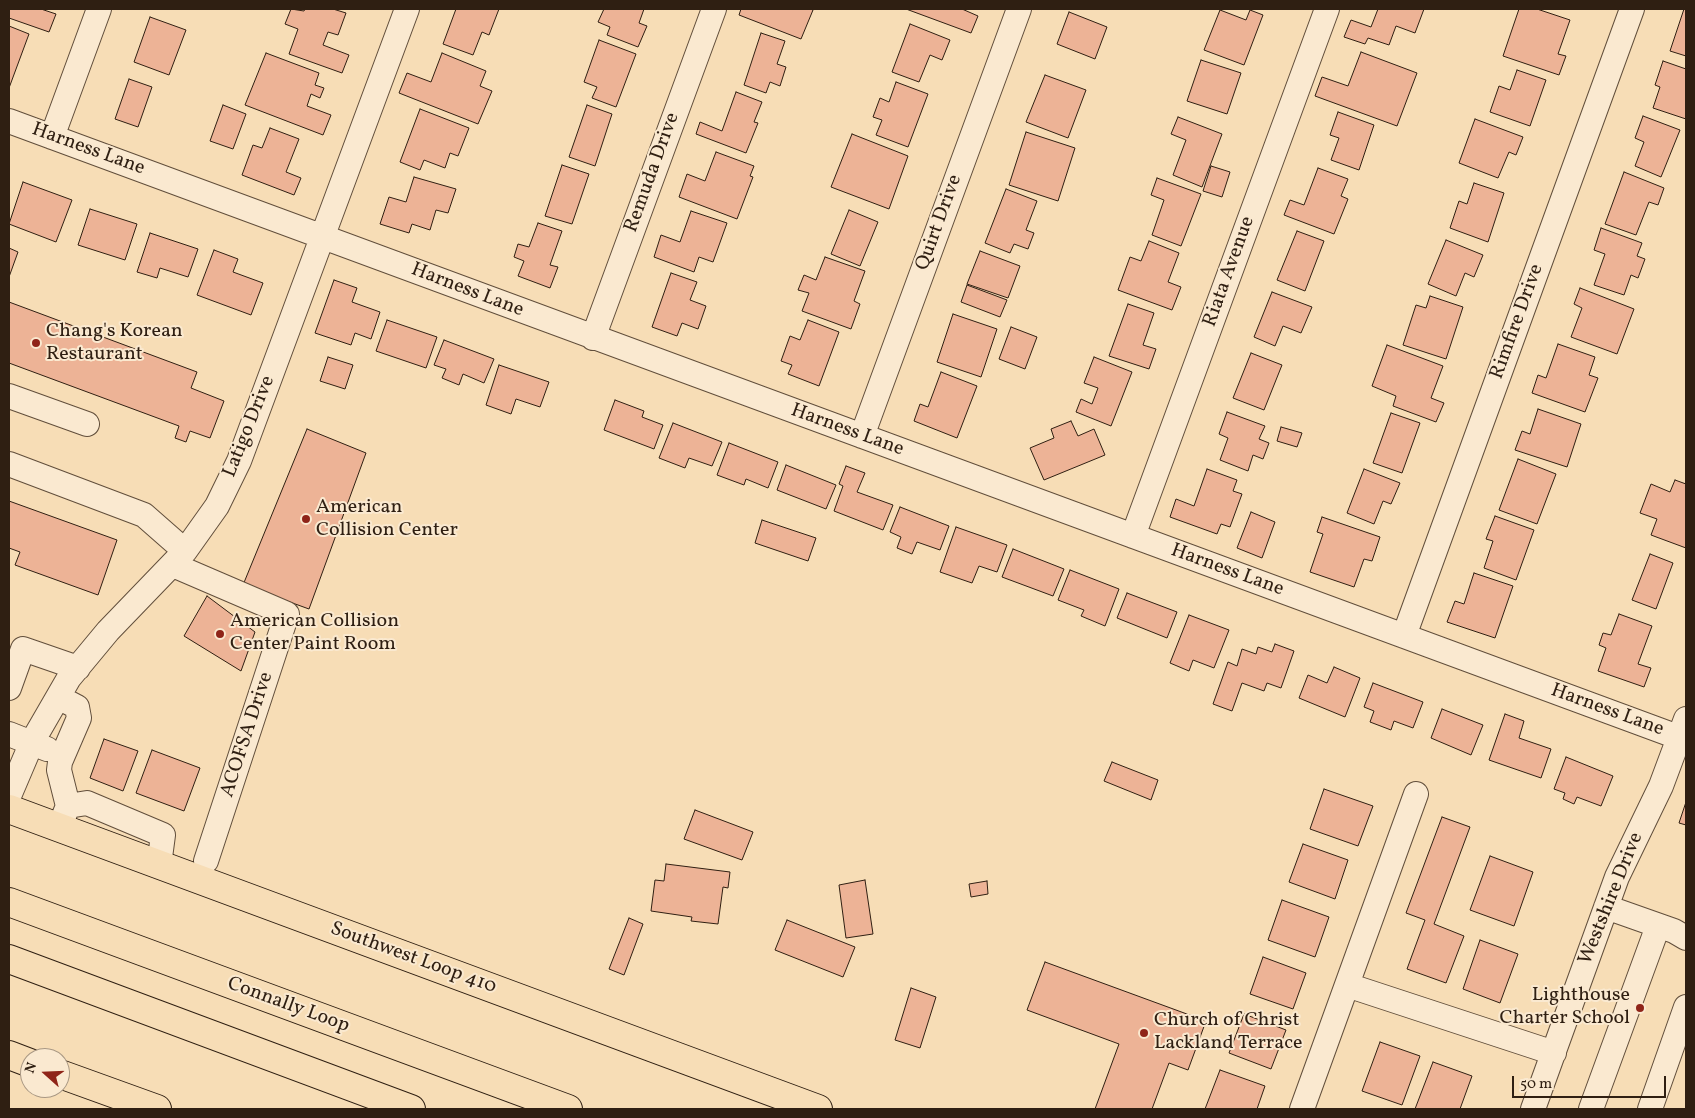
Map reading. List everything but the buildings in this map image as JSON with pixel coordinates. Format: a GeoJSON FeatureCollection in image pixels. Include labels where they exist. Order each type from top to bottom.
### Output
{"type":"FeatureCollection","features":[{"type":"Feature","properties":{"kind":"main road","name":"Southwest Loop 410"},"geometry":{"type":"LineString","coordinates":[[9,810],[63,817],[159,865],[818,1109]]}},
{"type":"Feature","properties":{"kind":"main road","name":"Connally Loop"},"geometry":{"type":"LineString","coordinates":[[9,902],[568,1109]]}},
{"type":"Feature","properties":{"kind":"main road"},"geometry":{"type":"LineString","coordinates":[[9,959],[411,1109]]}},
{"type":"Feature","properties":{"kind":"main road"},"geometry":{"type":"LineString","coordinates":[[70,1079],[124,1104],[157,1109]]}},
{"type":"Feature","properties":{"kind":"street"},"geometry":{"type":"LineString","coordinates":[[52,137],[99,9]]}},
{"type":"Feature","properties":{"kind":"street","name":"Latigo Drive"},"geometry":{"type":"LineString","coordinates":[[9,796],[32,742],[78,668],[108,631],[179,558],[217,506],[239,461],[407,9]]}},
{"type":"Feature","properties":{"kind":"street","name":"Remuda Drive"},"geometry":{"type":"LineString","coordinates":[[593,338],[714,9]]}},
{"type":"Feature","properties":{"kind":"street","name":"Quirt Drive"},"geometry":{"type":"LineString","coordinates":[[862,436],[1019,9]]}},
{"type":"Feature","properties":{"kind":"street","name":"Riata Avenue"},"geometry":{"type":"LineString","coordinates":[[1133,536],[1327,9]]}},
{"type":"Feature","properties":{"kind":"street","name":"Rimfire Drive"},"geometry":{"type":"LineString","coordinates":[[1404,636],[1632,9]]}},
{"type":"Feature","properties":{"kind":"street","name":"Harness Lane"},"geometry":{"type":"LineString","coordinates":[[9,121],[1404,636],[1684,732]]}},
{"type":"Feature","properties":{"kind":"street"},"geometry":{"type":"LineString","coordinates":[[9,396],[87,424]]}},
{"type":"Feature","properties":{"kind":"street"},"geometry":{"type":"LineString","coordinates":[[9,464],[144,515],[179,558]]}},
{"type":"Feature","properties":{"kind":"street","name":"ACOFSA Drive"},"geometry":{"type":"LineString","coordinates":[[179,558],[287,614],[206,861]]}},
{"type":"Feature","properties":{"kind":"street"},"geometry":{"type":"LineString","coordinates":[[9,688],[23,648],[78,668]]}},
{"type":"Feature","properties":{"kind":"street"},"geometry":{"type":"LineString","coordinates":[[58,698],[78,707],[79,718],[62,756],[59,770],[63,817]]}},
{"type":"Feature","properties":{"kind":"street","name":"Westshire Drive"},"geometry":{"type":"LineString","coordinates":[[1533,1109],[1617,877],[1661,786],[1684,732]]}},
{"type":"Feature","properties":{"kind":"street"},"geometry":{"type":"LineString","coordinates":[[9,734],[62,756]]}},
{"type":"Feature","properties":{"kind":"street"},"geometry":{"type":"LineString","coordinates":[[1302,1109],[1416,794]]}},
{"type":"Feature","properties":{"kind":"street"},"geometry":{"type":"LineString","coordinates":[[1606,907],[1685,937]]}},
{"type":"Feature","properties":{"kind":"street"},"geometry":{"type":"LineString","coordinates":[[1591,1109],[1658,926]]}},
{"type":"Feature","properties":{"kind":"street"},"geometry":{"type":"LineString","coordinates":[[1347,986],[1554,1053]]}},
{"type":"Feature","properties":{"kind":"street"},"geometry":{"type":"LineString","coordinates":[[1650,1109],[1686,1007]]}},
{"type":"Feature","properties":{"kind":"place","name":"Chang's Korean Restaurant"},"geometry":{"type":"Point","coordinates":[36,343]}},
{"type":"Feature","properties":{"kind":"place","name":"American Collision Center"},"geometry":{"type":"Point","coordinates":[306,519]}},
{"type":"Feature","properties":{"kind":"place","name":"American Collision Center Paint Room"},"geometry":{"type":"Point","coordinates":[220,634]}},
{"type":"Feature","properties":{"kind":"place","name":"Lighthouse Charter School"},"geometry":{"type":"Point","coordinates":[1640,1008]}},
{"type":"Feature","properties":{"kind":"place","name":"Church of Christ Lackland Terrace"},"geometry":{"type":"Point","coordinates":[1144,1033]}}]}
